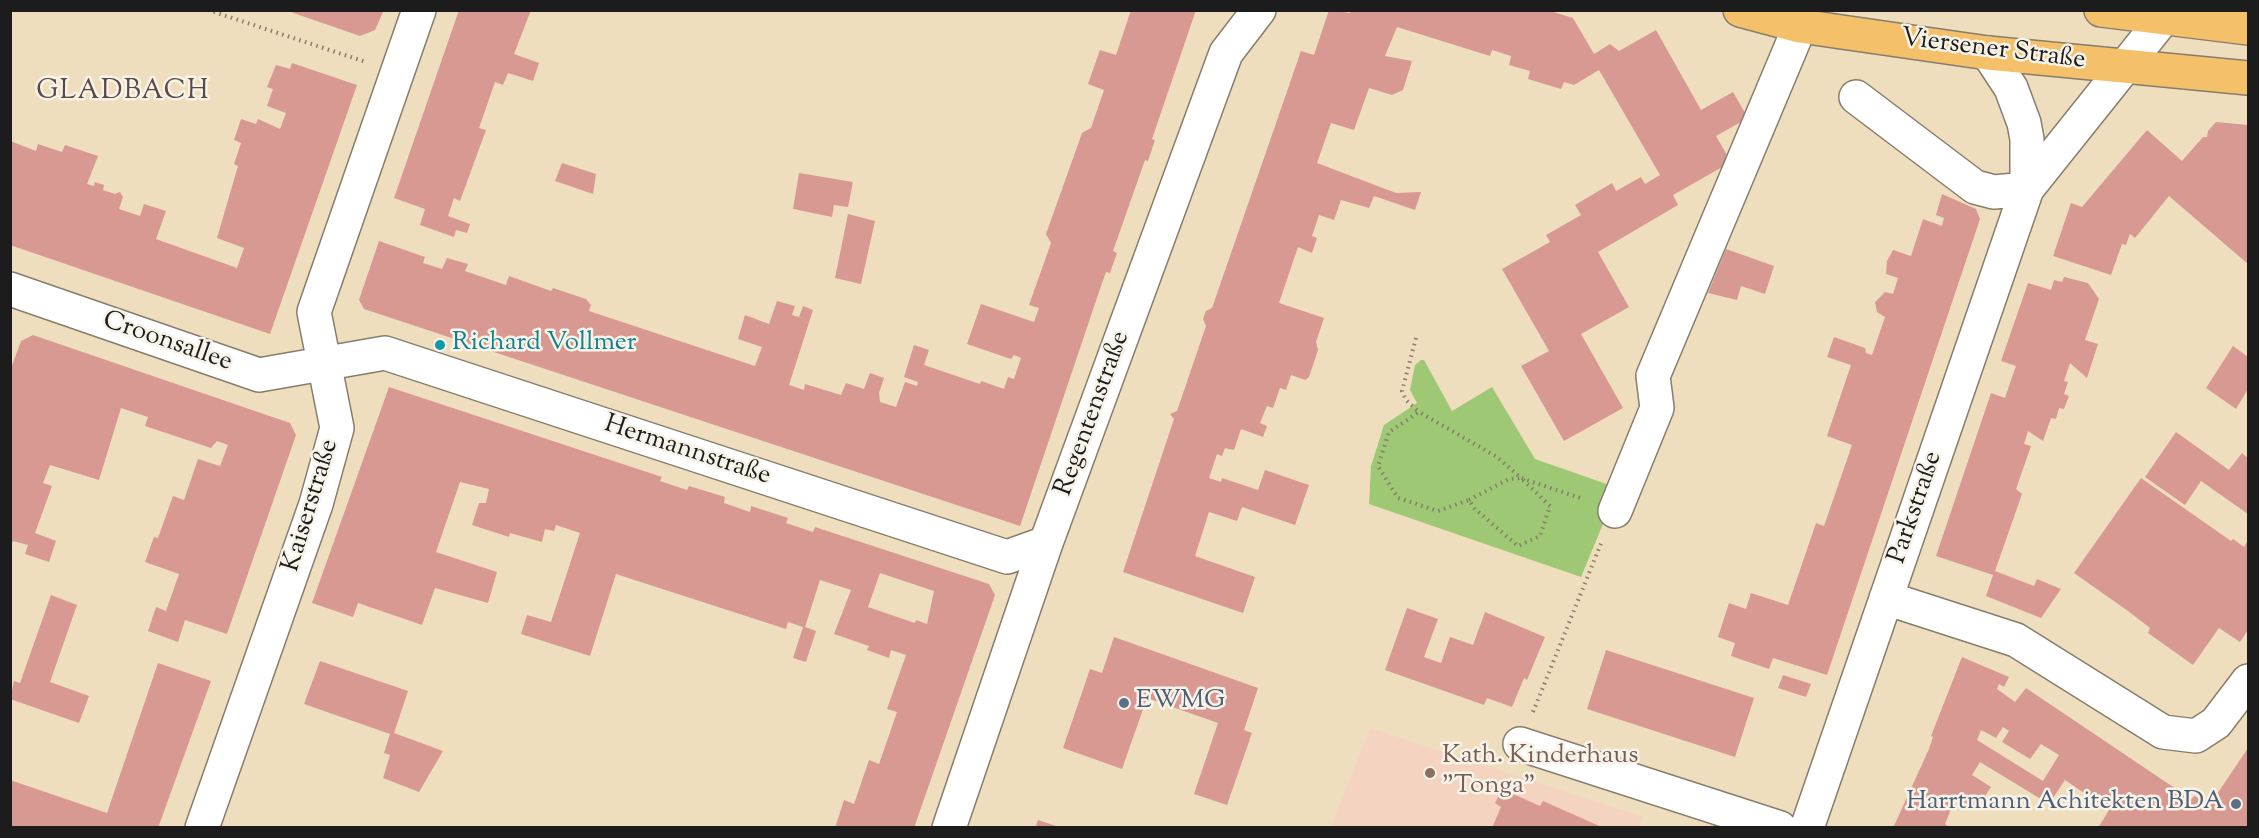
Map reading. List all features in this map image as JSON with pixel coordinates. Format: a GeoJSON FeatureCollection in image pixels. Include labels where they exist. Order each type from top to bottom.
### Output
{"type":"FeatureCollection","features":[{"type":"Feature","properties":{"kind":"main road","name":"Viersener Straße"},"geometry":{"type":"LineString","coordinates":[[1740,10],[1800,26],[1988,53],[2248,78]]}},
{"type":"Feature","properties":{"kind":"main road"},"geometry":{"type":"LineString","coordinates":[[2101,10],[2167,14],[2248,28]]}},
{"type":"Feature","properties":{"kind":"street","name":"Kaiserstraße"},"geometry":{"type":"LineString","coordinates":[[202,828],[316,504],[337,428],[314,312],[419,10]]}},
{"type":"Feature","properties":{"kind":"street","name":"Regentenstraße"},"geometry":{"type":"LineString","coordinates":[[949,828],[1046,543],[1226,53],[1259,10]]}},
{"type":"Feature","properties":{"kind":"street","name":"Parkstraße"},"geometry":{"type":"LineString","coordinates":[[1807,828],[2027,189],[2123,66],[2167,14]]}},
{"type":"Feature","properties":{"kind":"street"},"geometry":{"type":"LineString","coordinates":[[1615,511],[1657,408],[1653,376],[1800,26]]}},
{"type":"Feature","properties":{"kind":"street","name":"Parkstraße"},"geometry":{"type":"LineString","coordinates":[[1988,53],[2011,88],[2025,123],[2027,189]]}},
{"type":"Feature","properties":{"kind":"street"},"geometry":{"type":"LineString","coordinates":[[1856,97],[1975,187],[1994,192],[2027,189]]}},
{"type":"Feature","properties":{"kind":"street","name":"Croonsallee"},"geometry":{"type":"LineString","coordinates":[[10,289],[260,375],[326,364]]}},
{"type":"Feature","properties":{"kind":"street","name":"Hermannstraße"},"geometry":{"type":"LineString","coordinates":[[326,364],[385,353],[1007,557],[1046,543]]}},
{"type":"Feature","properties":{"kind":"street"},"geometry":{"type":"LineString","coordinates":[[1886,598],[2016,640],[2163,732],[2196,736],[2216,723],[2248,681]]}},
{"type":"Feature","properties":{"kind":"street"},"geometry":{"type":"LineString","coordinates":[[1520,744],[1780,828]]}},
{"type":"Feature","properties":{"kind":"path"},"geometry":{"type":"LineString","coordinates":[[208,10],[398,72]]}},
{"type":"Feature","properties":{"kind":"path"},"geometry":{"type":"LineString","coordinates":[[1416,338],[1401,391],[1406,400],[1419,412],[1497,457],[1550,506],[1540,536],[1518,546],[1475,509],[1469,500]]}},
{"type":"Feature","properties":{"kind":"path"},"geometry":{"type":"LineString","coordinates":[[1419,412],[1389,432],[1378,466],[1398,498],[1438,511],[1469,500],[1509,479],[1521,478],[1615,511],[1520,744]]}},
{"type":"Feature","properties":{"kind":"shaded area","name":"Kath. Kinderhaus \"Tonga\""},"geometry":{"type":"Polygon","coordinates":[[[1370,728],[1643,817],[1638,828],[1330,828],[1370,728]]]}},
{"type":"Feature","properties":{"kind":"green space"},"geometry":{"type":"Polygon","coordinates":[[[1424,360],[1452,411],[1492,387],[1535,459],[1618,488],[1581,577],[1369,504],[1371,466],[1384,425],[1417,403],[1410,390],[1415,365],[1424,360]]]}},
{"type":"Feature","properties":{"kind":"building"},"geometry":{"type":"Polygon","coordinates":[[[285,10],[384,10],[375,30],[360,36],[285,10]]]}},
{"type":"Feature","properties":{"kind":"building"},"geometry":{"type":"Polygon","coordinates":[[[459,10],[531,10],[514,54],[539,63],[533,81],[508,73],[503,85],[495,82],[479,128],[486,130],[460,201],[454,198],[448,216],[470,224],[467,233],[456,230],[454,237],[420,225],[425,209],[394,198],[459,10]]]}},
{"type":"Feature","properties":{"kind":"building"},"geometry":{"type":"Polygon","coordinates":[[[1131,10],[1196,10],[1152,139],[1155,140],[1148,161],[1145,160],[1113,251],[1117,253],[1110,273],[1106,272],[1101,286],[1020,526],[364,309],[359,300],[379,241],[425,257],[423,263],[442,269],[447,258],[468,264],[465,271],[506,285],[509,276],[551,291],[553,288],[586,299],[591,305],[589,311],[755,366],[762,347],[738,339],[745,315],[769,324],[777,301],[795,306],[792,315],[799,317],[803,306],[813,310],[789,385],[804,390],[805,384],[841,395],[846,383],[864,389],[870,373],[884,378],[879,393],[880,402],[896,407],[905,382],[917,386],[918,382],[904,377],[914,345],[929,350],[924,365],[980,384],[981,381],[1004,389],[1008,377],[1014,379],[1021,358],[1014,355],[1011,359],[967,344],[981,304],[1034,322],[1039,308],[1029,305],[1051,243],[1046,234],[1082,133],[1091,128],[1104,90],[1088,84],[1100,50],[1116,55],[1131,10]]]}},
{"type":"Feature","properties":{"kind":"building"},"geometry":{"type":"Polygon","coordinates":[[[1329,10],[1350,13],[1351,10],[1547,10],[1573,18],[1594,54],[1610,44],[1619,51],[1656,30],[1701,110],[1733,92],[1748,118],[1716,136],[1731,162],[1673,195],[1678,205],[1598,252],[1629,307],[1581,334],[1623,408],[1564,441],[1521,366],[1549,351],[1502,269],[1550,242],[1546,235],[1581,215],[1575,205],[1612,183],[1616,191],[1641,177],[1645,184],[1660,175],[1599,70],[1574,85],[1564,82],[1561,89],[1528,79],[1530,71],[1509,65],[1511,56],[1492,50],[1490,56],[1397,27],[1385,56],[1412,61],[1403,90],[1392,95],[1369,88],[1354,130],[1331,123],[1317,163],[1396,193],[1421,192],[1415,210],[1374,196],[1369,208],[1341,200],[1334,220],[1319,215],[1312,236],[1317,238],[1312,253],[1298,247],[1279,303],[1324,318],[1316,342],[1318,350],[1309,377],[1305,380],[1291,375],[1286,390],[1280,388],[1273,408],[1267,406],[1260,423],[1267,426],[1263,437],[1241,429],[1234,450],[1225,448],[1222,456],[1217,454],[1209,478],[1221,482],[1222,478],[1258,490],[1265,470],[1309,485],[1295,525],[1242,507],[1237,521],[1209,512],[1195,556],[1255,577],[1243,613],[1123,572],[1174,419],[1170,414],[1177,411],[1206,326],[1203,319],[1206,311],[1212,308],[1301,51],[1314,55],[1329,10]]]}},
{"type":"Feature","properties":{"kind":"building"},"geometry":{"type":"Polygon","coordinates":[[[292,63],[357,85],[270,334],[10,245],[10,141],[36,151],[38,144],[62,152],[65,145],[98,156],[87,184],[94,186],[95,182],[104,185],[103,190],[115,194],[120,192],[123,197],[119,209],[140,216],[144,204],[166,211],[156,239],[237,268],[244,248],[217,238],[238,166],[234,164],[241,143],[234,140],[241,119],[256,124],[258,119],[280,129],[286,113],[267,106],[273,89],[267,87],[276,65],[290,69],[292,63]]]}},
{"type":"Feature","properties":{"kind":"building"},"geometry":{"type":"Polygon","coordinates":[[[2216,122],[2248,125],[2248,264],[2169,196],[2135,238],[2130,234],[2126,245],[2122,244],[2111,275],[2053,256],[2071,203],[2082,207],[2147,130],[2182,161],[2203,137],[2207,137],[2208,131],[2216,122]]]}},
{"type":"Feature","properties":{"kind":"building"},"geometry":{"type":"Polygon","coordinates":[[[562,163],[596,174],[593,194],[555,181],[562,163]]]}},
{"type":"Feature","properties":{"kind":"building"},"geometry":{"type":"Polygon","coordinates":[[[799,173],[853,182],[848,207],[834,205],[832,217],[793,209],[799,173]]]}},
{"type":"Feature","properties":{"kind":"building"},"geometry":{"type":"Polygon","coordinates":[[[1942,194],[1976,209],[1980,219],[1827,675],[1773,658],[1769,669],[1731,656],[1735,643],[1718,637],[1729,603],[1746,609],[1751,593],[1788,605],[1816,523],[1824,526],[1852,445],[1827,436],[1851,365],[1827,357],[1834,337],[1865,348],[1866,353],[1872,355],[1885,317],[1877,312],[1875,302],[1885,292],[1893,294],[1898,278],[1886,274],[1887,261],[1893,250],[1911,256],[1923,219],[1942,226],[1944,218],[1936,215],[1942,194]]]}},
{"type":"Feature","properties":{"kind":"building"},"geometry":{"type":"Polygon","coordinates":[[[848,214],[875,221],[861,284],[835,278],[848,214]]]}},
{"type":"Feature","properties":{"kind":"building"},"geometry":{"type":"Polygon","coordinates":[[[1726,249],[1774,266],[1765,294],[1741,286],[1737,300],[1708,293],[1726,249]]]}},
{"type":"Feature","properties":{"kind":"building"},"geometry":{"type":"Polygon","coordinates":[[[2064,277],[2088,283],[2099,299],[2085,340],[2098,344],[2087,378],[2070,363],[2064,381],[2068,382],[2064,394],[2069,396],[2064,409],[2059,408],[2056,419],[2051,418],[2043,441],[2028,431],[2024,444],[2031,446],[2016,489],[2022,494],[1995,571],[2034,586],[2037,579],[2061,589],[2041,618],[1986,596],[1993,575],[1936,556],[1991,393],[2005,398],[2016,366],[2001,361],[2028,283],[2051,290],[2054,280],[2062,282],[2064,277]]]}},
{"type":"Feature","properties":{"kind":"building"},"geometry":{"type":"Polygon","coordinates":[[[33,335],[290,423],[296,435],[227,634],[185,620],[178,642],[148,631],[156,607],[166,611],[179,574],[145,562],[154,537],[158,538],[173,496],[184,500],[198,459],[220,466],[228,445],[217,441],[211,448],[145,426],[148,417],[121,408],[99,480],[50,465],[43,483],[52,486],[35,533],[56,541],[49,562],[25,554],[28,545],[13,541],[10,547],[10,371],[21,341],[33,335]]]}},
{"type":"Feature","properties":{"kind":"building"},"geometry":{"type":"Polygon","coordinates":[[[2233,346],[2248,357],[2248,389],[2236,409],[2206,388],[2233,346]]]}},
{"type":"Feature","properties":{"kind":"building"},"geometry":{"type":"Polygon","coordinates":[[[389,387],[662,477],[660,481],[687,490],[689,486],[725,497],[724,503],[750,512],[751,506],[788,518],[786,523],[813,532],[815,527],[989,584],[995,595],[914,828],[835,828],[844,800],[854,804],[869,760],[879,764],[897,712],[887,709],[906,655],[891,650],[889,658],[867,650],[869,646],[834,634],[851,590],[820,580],[805,627],[816,631],[806,662],[793,658],[803,627],[788,622],[786,629],[616,574],[590,656],[521,634],[527,615],[551,622],[580,533],[556,525],[554,531],[545,529],[542,542],[510,533],[509,537],[472,525],[479,503],[486,503],[489,489],[460,482],[436,552],[497,572],[488,603],[435,588],[422,625],[358,603],[353,617],[312,603],[389,387]],[[880,573],[868,607],[915,623],[916,620],[927,624],[934,591],[880,573]]]}},
{"type":"Feature","properties":{"kind":"building"},"geometry":{"type":"Polygon","coordinates":[[[2176,432],[2229,470],[2242,453],[2248,458],[2248,514],[2201,481],[2185,505],[2145,477],[2176,432]]]}},
{"type":"Feature","properties":{"kind":"building"},"geometry":{"type":"Polygon","coordinates":[[[2141,478],[2231,541],[2233,539],[2244,547],[2248,540],[2248,630],[2240,642],[2219,628],[2193,665],[2148,633],[2150,628],[2074,573],[2141,478]]]}},
{"type":"Feature","properties":{"kind":"building"},"geometry":{"type":"Polygon","coordinates":[[[51,595],[77,605],[50,682],[89,696],[79,723],[10,699],[14,681],[20,683],[51,595]]]}},
{"type":"Feature","properties":{"kind":"building"},"geometry":{"type":"Polygon","coordinates":[[[1407,608],[1438,619],[1424,657],[1441,663],[1450,637],[1473,645],[1485,612],[1545,637],[1527,680],[1524,678],[1512,707],[1487,698],[1484,705],[1385,670],[1407,608]]]}},
{"type":"Feature","properties":{"kind":"building"},"geometry":{"type":"Polygon","coordinates":[[[1114,637],[1258,688],[1244,730],[1252,733],[1227,805],[1194,794],[1218,723],[1147,698],[1122,769],[1063,748],[1090,669],[1102,673],[1114,637]]]}},
{"type":"Feature","properties":{"kind":"building"},"geometry":{"type":"Polygon","coordinates":[[[1606,650],[1754,698],[1735,757],[1587,709],[1606,650]]]}},
{"type":"Feature","properties":{"kind":"building"},"geometry":{"type":"Polygon","coordinates":[[[1962,657],[2009,677],[2004,687],[1999,684],[1997,689],[2015,702],[2026,688],[2191,799],[2195,796],[2207,804],[2211,803],[2248,748],[2248,828],[2098,828],[2109,810],[2065,780],[2049,804],[1980,762],[1972,775],[1991,787],[1983,799],[1972,807],[1956,797],[1945,824],[1950,828],[1893,828],[1929,749],[1933,737],[1931,736],[1962,657]],[[2003,727],[1996,738],[1981,730],[1977,740],[2043,781],[2059,755],[2041,744],[2030,759],[2002,742],[2009,731],[2003,727]]]}},
{"type":"Feature","properties":{"kind":"building"},"geometry":{"type":"Polygon","coordinates":[[[320,661],[408,691],[394,733],[443,751],[419,792],[383,778],[390,755],[384,753],[390,734],[304,704],[320,661]]]}},
{"type":"Feature","properties":{"kind":"building"},"geometry":{"type":"Polygon","coordinates":[[[158,663],[211,681],[158,828],[10,828],[10,780],[107,813],[158,663]]]}},
{"type":"Feature","properties":{"kind":"building"},"geometry":{"type":"Polygon","coordinates":[[[1783,675],[1811,684],[1806,697],[1778,688],[1783,675]]]}},
{"type":"Feature","properties":{"kind":"building"},"geometry":{"type":"Polygon","coordinates":[[[1502,789],[1540,806],[1543,801],[1604,828],[1492,828],[1501,807],[1495,803],[1502,789]]]}},
{"type":"Feature","properties":{"kind":"building"},"geometry":{"type":"Polygon","coordinates":[[[1038,820],[1059,827],[1059,828],[1035,828],[1038,820]]]}},
{"type":"Feature","properties":{"kind":"place","name":"Richard Vollmer"},"geometry":{"type":"Point","coordinates":[440,345]}},
{"type":"Feature","properties":{"kind":"place","name":"EWMG"},"geometry":{"type":"Point","coordinates":[1124,703]}},
{"type":"Feature","properties":{"kind":"place","name":"Kath. Kinderhaus \"Tonga\""},"geometry":{"type":"Point","coordinates":[1430,773]}},
{"type":"Feature","properties":{"kind":"place","name":"Harrtmann Achitekten BDA"},"geometry":{"type":"Point","coordinates":[2236,804]}},
{"type":"Feature","properties":{"kind":"district","name":"GLADBACH"},"geometry":{"type":"Point","coordinates":[123,93]}}]}
